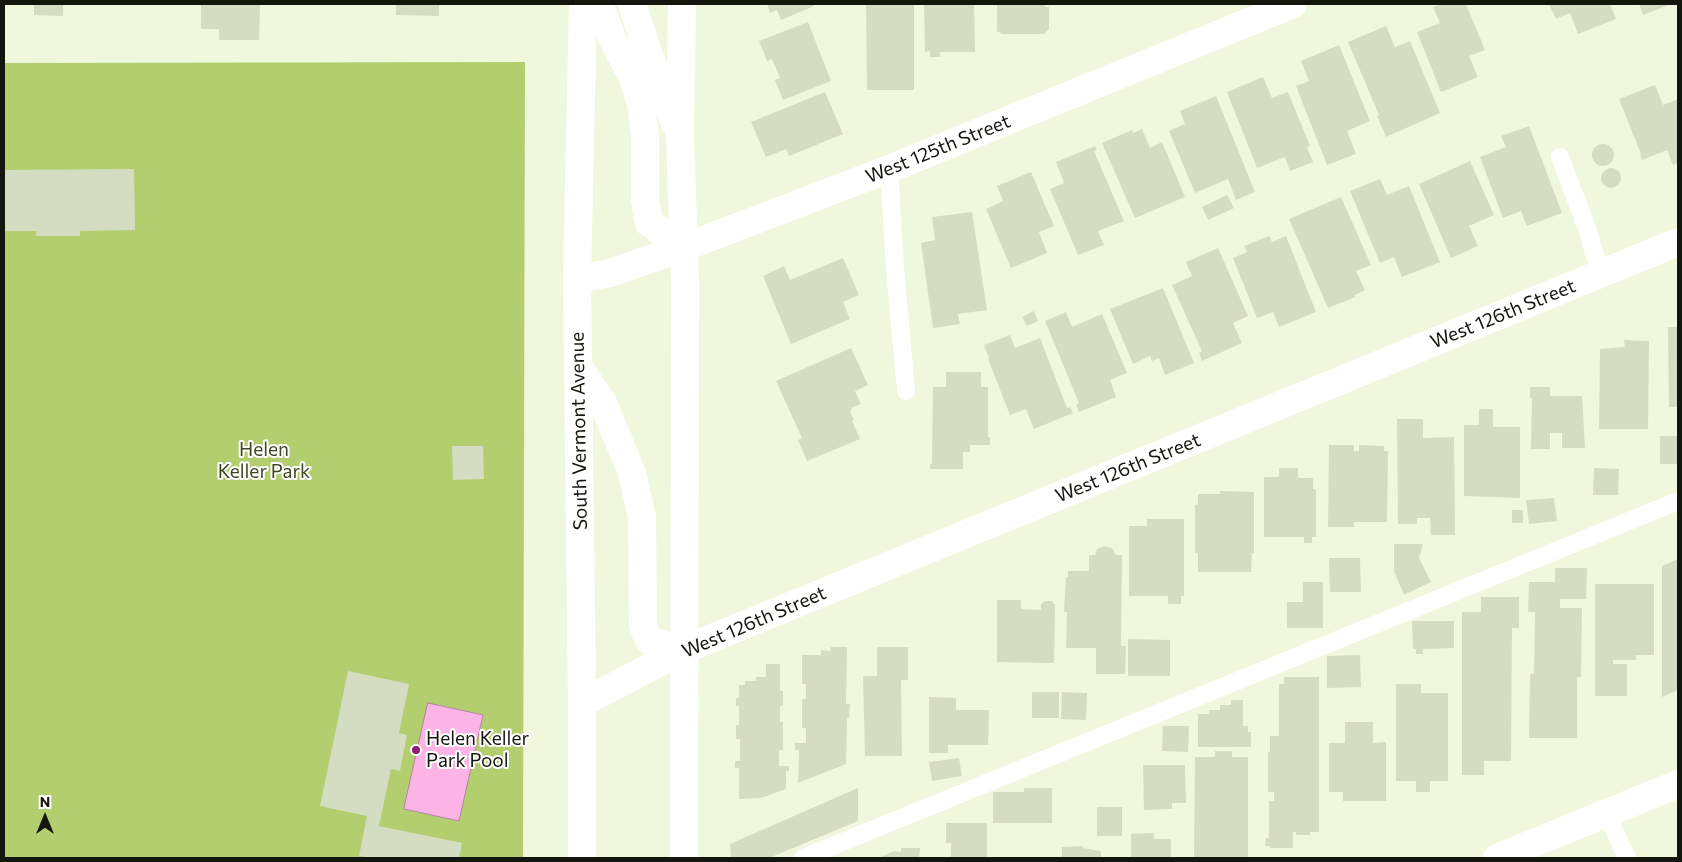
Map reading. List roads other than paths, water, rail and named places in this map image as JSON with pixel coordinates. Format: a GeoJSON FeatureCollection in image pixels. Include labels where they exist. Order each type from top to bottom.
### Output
{"type":"FeatureCollection","features":[{"type":"Feature","properties":{"kind":"main road","name":"South Vermont Avenue"},"geometry":{"type":"LineString","coordinates":[[583,4],[577,279],[583,856]]}},
{"type":"Feature","properties":{"kind":"main road"},"geometry":{"type":"LineString","coordinates":[[599,4],[612,38],[632,78],[641,104],[645,136],[645,200],[650,223],[684,247]]}},
{"type":"Feature","properties":{"kind":"main road"},"geometry":{"type":"LineString","coordinates":[[632,4],[680,136]]}},
{"type":"Feature","properties":{"kind":"main road"},"geometry":{"type":"LineString","coordinates":[[682,4],[680,136],[684,247],[684,858]]}},
{"type":"Feature","properties":{"kind":"main road","name":"West 125th Street"},"geometry":{"type":"LineString","coordinates":[[577,279],[610,273],[684,247],[889,169],[1293,4]]}},
{"type":"Feature","properties":{"kind":"main road","name":"West 126th Street"},"geometry":{"type":"LineString","coordinates":[[582,703],[683,650],[1678,242]]}},
{"type":"Feature","properties":{"kind":"main road"},"geometry":{"type":"LineString","coordinates":[[578,366],[603,403],[632,473],[642,517],[643,625],[649,640],[683,650]]}},
{"type":"Feature","properties":{"kind":"main road"},"geometry":{"type":"LineString","coordinates":[[1497,858],[1678,784]]}},
{"type":"Feature","properties":{"kind":"lane"},"geometry":{"type":"LineString","coordinates":[[1560,157],[1588,230],[1600,274]]}},
{"type":"Feature","properties":{"kind":"lane"},"geometry":{"type":"LineString","coordinates":[[889,169],[895,268],[906,391]]}},
{"type":"Feature","properties":{"kind":"lane"},"geometry":{"type":"LineString","coordinates":[[803,858],[1678,501]]}},
{"type":"Feature","properties":{"kind":"lane"},"geometry":{"type":"LineString","coordinates":[[1606,813],[1627,858]]}},
{"type":"Feature","properties":{"kind":"place","name":"Helen Keller Park Pool"},"geometry":{"type":"Point","coordinates":[416,750]}},
{"type":"Feature","properties":{"kind":"park label","name":"Helen Keller Park"},"geometry":{"type":"Point","coordinates":[264,461]}}]}
